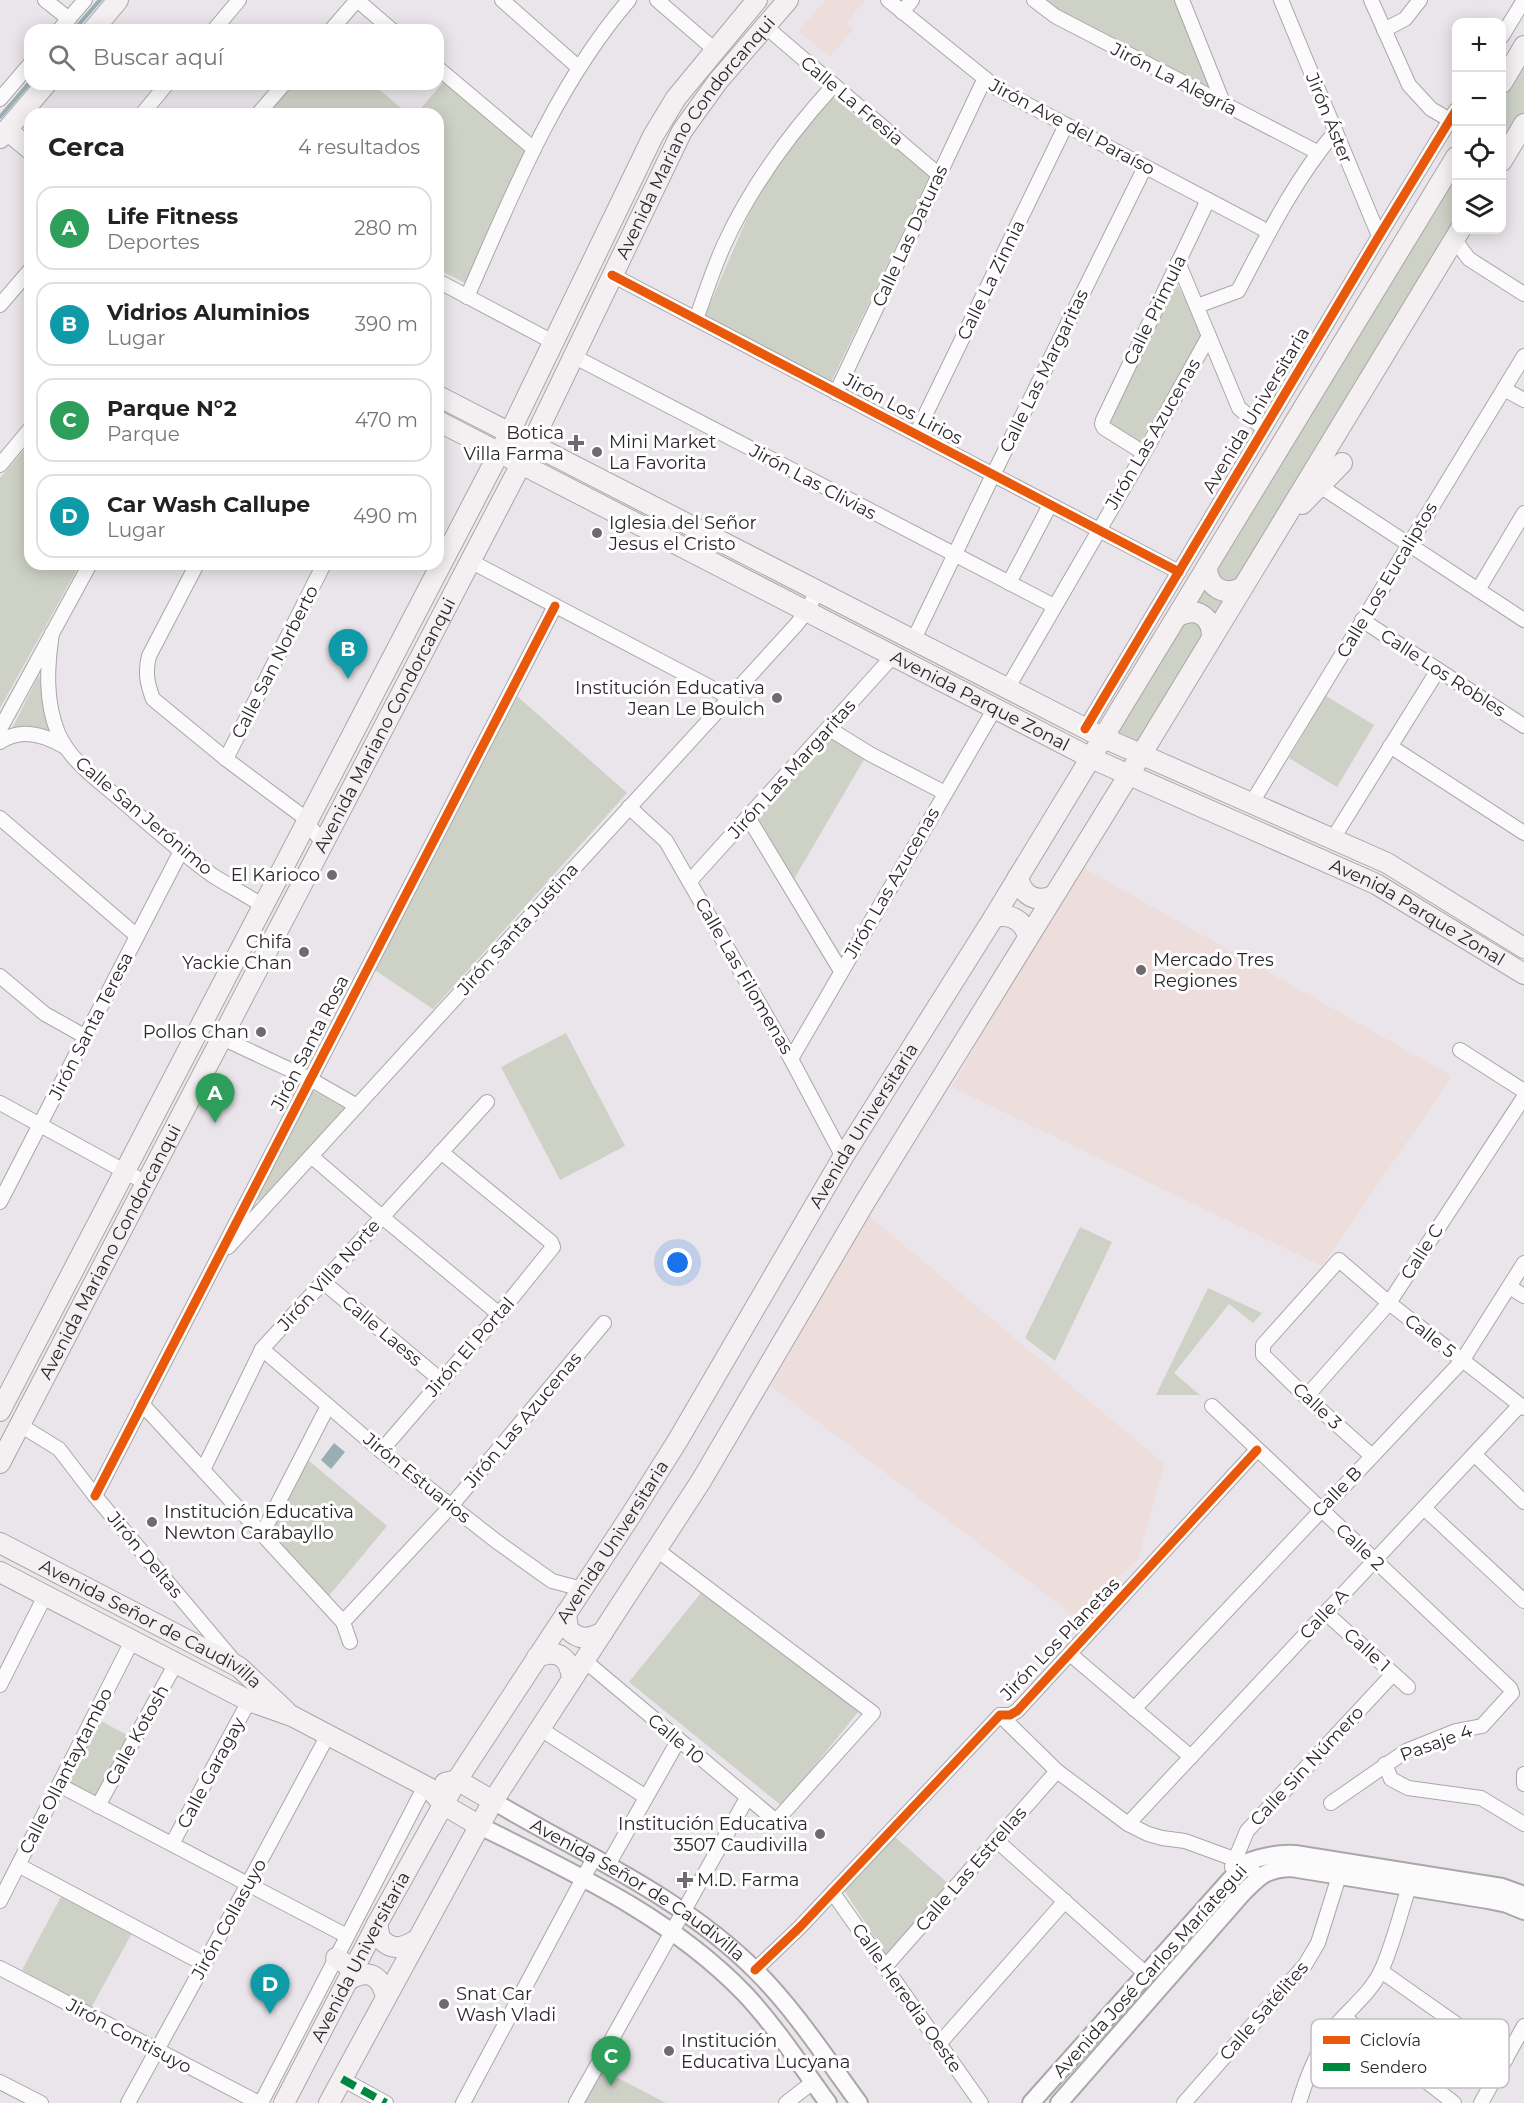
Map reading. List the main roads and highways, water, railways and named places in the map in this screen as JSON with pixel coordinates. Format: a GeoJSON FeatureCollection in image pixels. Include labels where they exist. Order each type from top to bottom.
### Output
{"type":"FeatureCollection","features":[{"type":"Feature","properties":{"kind":"main road"},"geometry":{"type":"LineString","coordinates":[[98,24],[118,0]]}},
{"type":"Feature","properties":{"kind":"main road","name":"Avenida Mariano Condorcanqui"},"geometry":{"type":"LineString","coordinates":[[444,546],[458,532],[509,434],[653,136],[676,98],[757,0]]}},
{"type":"Feature","properties":{"kind":"main road","name":"Avenida Mariano Condorcanqui"},"geometry":{"type":"LineString","coordinates":[[0,1463],[531,445],[671,153],[696,111],[718,81],[788,0]]}},
{"type":"Feature","properties":{"kind":"main road"},"geometry":{"type":"LineString","coordinates":[[1506,76],[1524,46]]}},
{"type":"Feature","properties":{"kind":"main road"},"geometry":{"type":"LineString","coordinates":[[30,108],[42,90]]}},
{"type":"Feature","properties":{"kind":"main road"},"geometry":{"type":"LineString","coordinates":[[676,98],[696,111]]}},
{"type":"Feature","properties":{"kind":"main road"},"geometry":{"type":"LineString","coordinates":[[24,115],[2,131],[24,145]]}},
{"type":"Feature","properties":{"kind":"main road"},"geometry":{"type":"LineString","coordinates":[[1506,154],[1524,124]]}},
{"type":"Feature","properties":{"kind":"main road","name":"Avenida Universitaria"},"geometry":{"type":"LineString","coordinates":[[284,2103],[377,1924],[457,1780],[678,1440],[843,1157],[1104,738],[1452,164]]}},
{"type":"Feature","properties":{"kind":"main road"},"geometry":{"type":"LineString","coordinates":[[329,2103],[493,1801],[701,1481],[865,1202],[1141,755],[1457,234]]}},
{"type":"Feature","properties":{"kind":"main road","name":"Avenida Parque Zonal"},"geometry":{"type":"LineString","coordinates":[[444,399],[1085,729],[1387,863],[1524,948]]}},
{"type":"Feature","properties":{"kind":"main road"},"geometry":{"type":"LineString","coordinates":[[472,439],[482,419]]}},
{"type":"Feature","properties":{"kind":"main road","name":"Avenida Parque Zonal"},"geometry":{"type":"LineString","coordinates":[[444,425],[1091,758],[1376,884],[1524,974]]}},
{"type":"Feature","properties":{"kind":"main road"},"geometry":{"type":"LineString","coordinates":[[1279,528],[1342,463]]}},
{"type":"Feature","properties":{"kind":"main road"},"geometry":{"type":"LineString","coordinates":[[458,532],[480,543]]}},
{"type":"Feature","properties":{"kind":"main road"},"geometry":{"type":"LineString","coordinates":[[1207,569],[1208,577],[1218,590],[1234,592],[1241,588]]}},
{"type":"Feature","properties":{"kind":"main road","name":"Avenida Mariano Condorcanqui"},"geometry":{"type":"LineString","coordinates":[[0,1411],[307,824],[432,570]]}},
{"type":"Feature","properties":{"kind":"main road"},"geometry":{"type":"LineString","coordinates":[[1178,616],[1186,612],[1203,615],[1209,621],[1212,637]]}},
{"type":"Feature","properties":{"kind":"main road"},"geometry":{"type":"LineString","coordinates":[[1018,877],[1020,885],[1030,897],[1038,899],[1053,896]]}},
{"type":"Feature","properties":{"kind":"main road"},"geometry":{"type":"LineString","coordinates":[[994,916],[1016,918],[1026,929],[1028,936]]}},
{"type":"Feature","properties":{"kind":"main road","name":"Avenida Señor de Caudivilla"},"geometry":{"type":"LineString","coordinates":[[0,1543],[239,1667],[291,1716]]}},
{"type":"Feature","properties":{"kind":"main road","name":"Avenida Señor de Caudivilla"},"geometry":{"type":"LineString","coordinates":[[0,1572],[249,1701],[291,1716],[427,1787],[444,1805],[480,1826]]}},
{"type":"Feature","properties":{"kind":"main road"},"geometry":{"type":"LineString","coordinates":[[566,1613],[568,1629],[578,1637],[591,1638],[603,1632]]}},
{"type":"Feature","properties":{"kind":"main road"},"geometry":{"type":"LineString","coordinates":[[537,1657],[552,1653],[563,1658],[568,1663],[572,1679]]}},
{"type":"Feature","properties":{"kind":"main road"},"geometry":{"type":"LineString","coordinates":[[427,1787],[457,1780]]}},
{"type":"Feature","properties":{"kind":"main road","name":"Avenida Señor de Caudivilla"},"geometry":{"type":"LineString","coordinates":[[457,1780],[493,1801]]}},
{"type":"Feature","properties":{"kind":"main road"},"geometry":{"type":"LineString","coordinates":[[377,1924],[380,1938],[389,1946],[403,1947],[418,1939]]}},
{"type":"Feature","properties":{"kind":"main road"},"geometry":{"type":"LineString","coordinates":[[336,1958],[352,1974],[364,1973],[376,1977],[381,1982],[386,1998]]}},
{"type":"Feature","properties":{"kind":"water"},"geometry":{"type":"Polygon","coordinates":[[[334,1443],[345,1452],[331,1469],[321,1460],[334,1443]]]}},
{"type":"Feature","properties":{"kind":"waterway"},"geometry":{"type":"LineString","coordinates":[[79,24],[100,0]]}},
{"type":"Feature","properties":{"kind":"waterway"},"geometry":{"type":"LineString","coordinates":[[0,117],[24,89]]}},
{"type":"Feature","properties":{"kind":"place","name":"Botica Villa Farma"},"geometry":{"type":"Point","coordinates":[576,443]}},
{"type":"Feature","properties":{"kind":"place","name":"Mini Market La Favorita"},"geometry":{"type":"Point","coordinates":[597,452]}},
{"type":"Feature","properties":{"kind":"place","name":"Iglesia del Señor Jesus el Cristo"},"geometry":{"type":"Point","coordinates":[597,533]}},
{"type":"Feature","properties":{"kind":"place","name":"Vidrios Aluminios"},"geometry":{"type":"Point","coordinates":[348,679]}},
{"type":"Feature","properties":{"kind":"place","name":"Institución Educativa Jean Le Boulch"},"geometry":{"type":"Point","coordinates":[777,698]}},
{"type":"Feature","properties":{"kind":"place","name":"El Karioco"},"geometry":{"type":"Point","coordinates":[332,875]}},
{"type":"Feature","properties":{"kind":"place","name":"Chifa Yackie Chan"},"geometry":{"type":"Point","coordinates":[304,952]}},
{"type":"Feature","properties":{"kind":"place","name":"Mercado Tres Regiones"},"geometry":{"type":"Point","coordinates":[1141,970]}},
{"type":"Feature","properties":{"kind":"place","name":"Pollos Chan"},"geometry":{"type":"Point","coordinates":[261,1032]}},
{"type":"Feature","properties":{"kind":"place","name":"Life Fitness"},"geometry":{"type":"Point","coordinates":[215,1123]}},
{"type":"Feature","properties":{"kind":"place","name":"Institución Educativa Newton Carabayllo"},"geometry":{"type":"Point","coordinates":[152,1522]}},
{"type":"Feature","properties":{"kind":"place","name":"Institución Educativa 3507 Caudivilla"},"geometry":{"type":"Point","coordinates":[820,1834]}},
{"type":"Feature","properties":{"kind":"place","name":"M.D. Farma"},"geometry":{"type":"Point","coordinates":[685,1880]}},
{"type":"Feature","properties":{"kind":"place","name":"Snat Car Wash Vladi"},"geometry":{"type":"Point","coordinates":[444,2004]}},
{"type":"Feature","properties":{"kind":"place","name":"Car Wash Callupe"},"geometry":{"type":"Point","coordinates":[270,2014]}},
{"type":"Feature","properties":{"kind":"place","name":"Institución Educativa Lucyana"},"geometry":{"type":"Point","coordinates":[669,2051]}},
{"type":"Feature","properties":{"kind":"place","name":"Parque N°2"},"geometry":{"type":"Point","coordinates":[611,2086]}}]}
